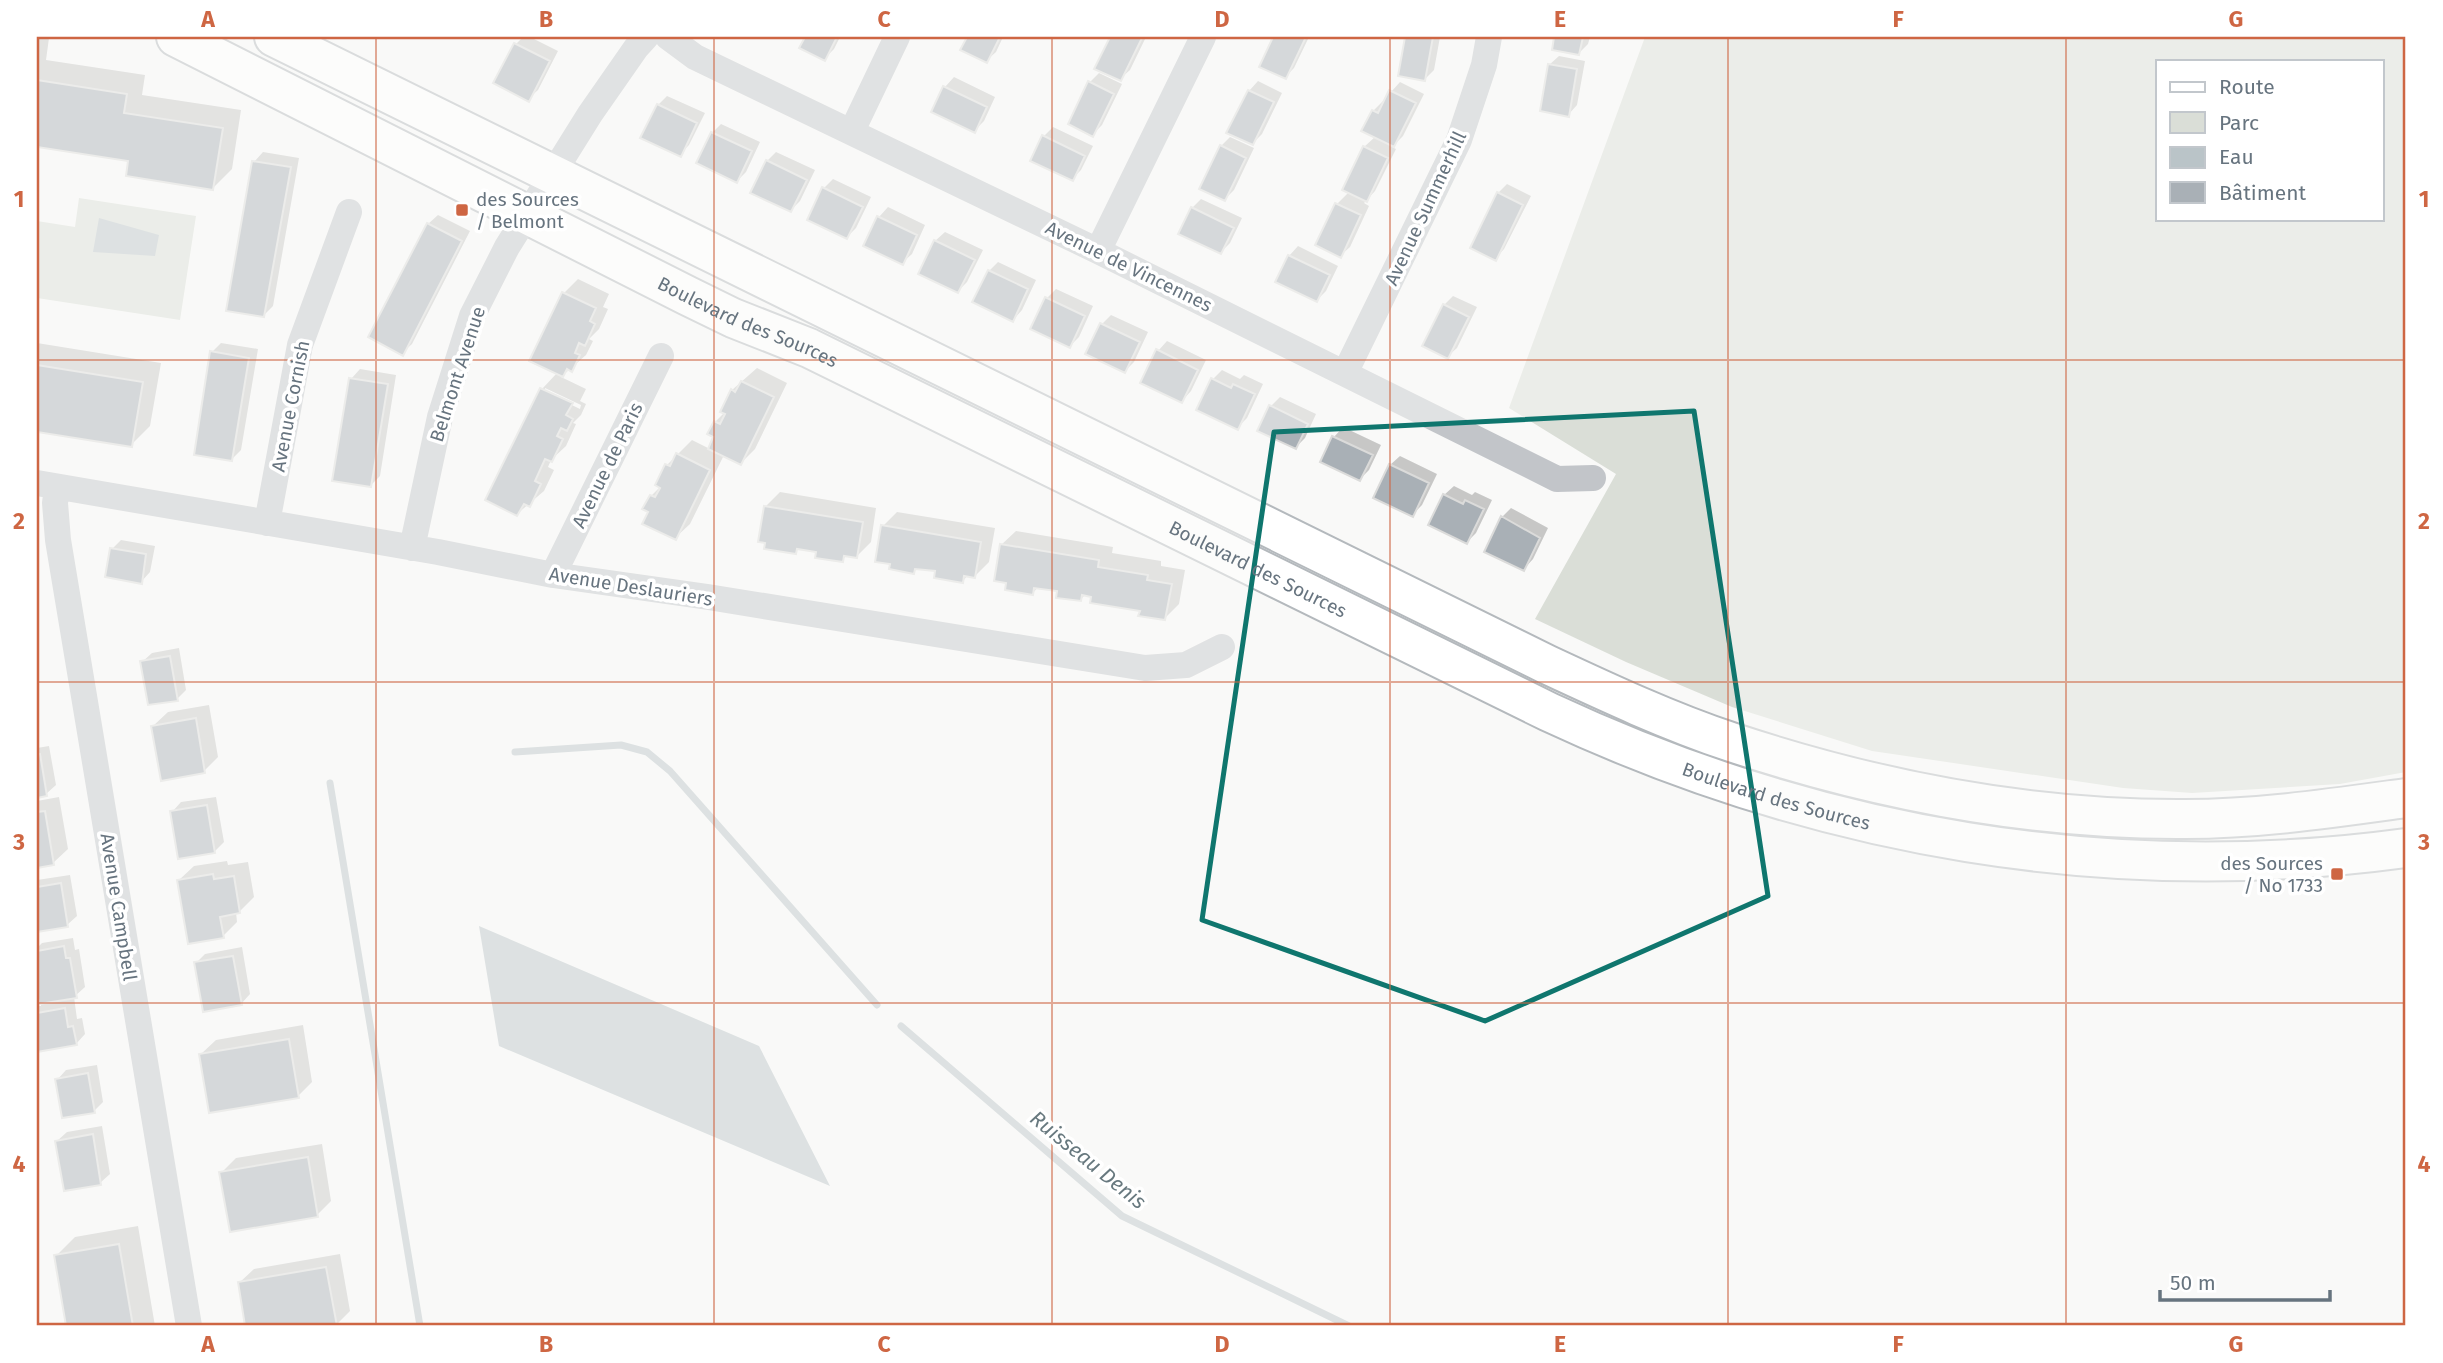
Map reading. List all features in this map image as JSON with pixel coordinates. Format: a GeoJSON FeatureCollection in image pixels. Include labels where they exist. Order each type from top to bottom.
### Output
{"type":"FeatureCollection","features":[{"type":"Feature","properties":{"kind":"main road","name":"Boulevard des Sources"},"geometry":{"type":"LineString","coordinates":[[176,37],[733,318],[810,348],[1549,712],[1699,774],[1875,825],[1964,843],[2055,855],[2171,862],[2242,861],[2406,848]]}},
{"type":"Feature","properties":{"kind":"main road","name":"Boulevard des Sources"},"geometry":{"type":"LineString","coordinates":[[274,37],[1555,668],[1731,742],[1847,776],[1914,791],[1984,803],[2089,815],[2159,819],[2236,817],[2406,798]]}},
{"type":"Feature","properties":{"kind":"street","name":"Belmont Avenue"},"geometry":{"type":"LineString","coordinates":[[412,548],[444,401],[472,316],[508,247],[598,101],[646,37]]}},
{"type":"Feature","properties":{"kind":"street","name":"Avenue de Vincennes"},"geometry":{"type":"LineString","coordinates":[[668,37],[695,57],[1098,250],[1557,479],[1593,478]]}},
{"type":"Feature","properties":{"kind":"street"},"geometry":{"type":"LineString","coordinates":[[852,131],[897,37]]}},
{"type":"Feature","properties":{"kind":"street"},"geometry":{"type":"LineString","coordinates":[[1098,250],[1203,37]]}},
{"type":"Feature","properties":{"kind":"street","name":"Avenue Summerhill"},"geometry":{"type":"LineString","coordinates":[[1345,373],[1460,140],[1484,65],[1489,37]]}},
{"type":"Feature","properties":{"kind":"street","name":"Avenue Cornish"},"geometry":{"type":"LineString","coordinates":[[267,523],[300,345],[349,212]]}},
{"type":"Feature","properties":{"kind":"street","name":"Avenue de Paris"},"geometry":{"type":"LineString","coordinates":[[553,575],[661,356]]}},
{"type":"Feature","properties":{"kind":"street","name":"Avenue Deslauriers"},"geometry":{"type":"LineString","coordinates":[[47,485],[553,575],[1145,668],[1186,665],[1222,647]]}},
{"type":"Feature","properties":{"kind":"street","name":"Avenue Campbell"},"geometry":{"type":"LineString","coordinates":[[47,485],[55,503],[58,540],[189,1326]]}},
{"type":"Feature","properties":{"kind":"highlighted area"},"geometry":{"type":"Polygon","coordinates":[[[1694,411],[1768,896],[1485,1021],[1202,920],[1274,432],[1694,411]]]}},
{"type":"Feature","properties":{"kind":"green space"},"geometry":{"type":"Polygon","coordinates":[[[1645,37],[2406,37],[2406,772],[2340,784],[2192,793],[2123,788],[1872,751],[1732,707],[1626,662],[1535,619],[1616,474],[1509,408],[1645,37]]]}},
{"type":"Feature","properties":{"kind":"green space"},"geometry":{"type":"Polygon","coordinates":[[[79,198],[196,216],[180,320],[37,298],[37,221],[75,227],[79,198]]]}},
{"type":"Feature","properties":{"kind":"water"},"geometry":{"type":"Polygon","coordinates":[[[99,218],[159,235],[155,256],[93,252],[99,218]]]}},
{"type":"Feature","properties":{"kind":"water"},"geometry":{"type":"Polygon","coordinates":[[[479,926],[759,1046],[830,1186],[499,1046],[479,926]]]}},
{"type":"Feature","properties":{"kind":"building"},"geometry":{"type":"Polygon","coordinates":[[[805,37],[837,37],[825,61],[799,48],[805,37]]]}},
{"type":"Feature","properties":{"kind":"building"},"geometry":{"type":"Polygon","coordinates":[[[967,37],[1000,37],[987,63],[960,50],[967,37]]]}},
{"type":"Feature","properties":{"kind":"building"},"geometry":{"type":"Polygon","coordinates":[[[1110,37],[1142,38],[1121,81],[1094,69],[1110,37]]]}},
{"type":"Feature","properties":{"kind":"building"},"geometry":{"type":"Polygon","coordinates":[[[1273,37],[1306,37],[1286,79],[1259,67],[1273,37]]]}},
{"type":"Feature","properties":{"kind":"building"},"geometry":{"type":"Polygon","coordinates":[[[1405,37],[1433,37],[1425,81],[1398,76],[1405,37]]]}},
{"type":"Feature","properties":{"kind":"building"},"geometry":{"type":"Polygon","coordinates":[[[1554,37],[1583,37],[1579,55],[1552,50],[1554,37]]]}},
{"type":"Feature","properties":{"kind":"building"},"geometry":{"type":"Polygon","coordinates":[[[514,43],[550,61],[529,102],[493,83],[514,43]]]}},
{"type":"Feature","properties":{"kind":"building"},"geometry":{"type":"Polygon","coordinates":[[[1548,64],[1577,69],[1569,117],[1540,111],[1548,64]]]}},
{"type":"Feature","properties":{"kind":"building"},"geometry":{"type":"Polygon","coordinates":[[[37,80],[127,94],[124,113],[223,128],[213,190],[126,176],[128,161],[37,147],[37,80]]]}},
{"type":"Feature","properties":{"kind":"building"},"geometry":{"type":"Polygon","coordinates":[[[1088,81],[1114,94],[1093,137],[1068,124],[1088,81]]]}},
{"type":"Feature","properties":{"kind":"building"},"geometry":{"type":"Polygon","coordinates":[[[943,86],[987,107],[975,133],[931,112],[943,86]]]}},
{"type":"Feature","properties":{"kind":"building"},"geometry":{"type":"Polygon","coordinates":[[[1248,90],[1274,102],[1253,145],[1226,133],[1248,90]]]}},
{"type":"Feature","properties":{"kind":"building"},"geometry":{"type":"Polygon","coordinates":[[[1389,90],[1416,103],[1394,147],[1361,131],[1372,110],[1378,113],[1389,90]]]}},
{"type":"Feature","properties":{"kind":"building"},"geometry":{"type":"Polygon","coordinates":[[[657,104],[697,123],[681,157],[640,138],[657,104]]]}},
{"type":"Feature","properties":{"kind":"building"},"geometry":{"type":"Polygon","coordinates":[[[711,132],[752,151],[737,183],[696,163],[711,132]]]}},
{"type":"Feature","properties":{"kind":"building"},"geometry":{"type":"Polygon","coordinates":[[[1042,135],[1085,156],[1073,181],[1030,161],[1042,135]]]}},
{"type":"Feature","properties":{"kind":"building"},"geometry":{"type":"Polygon","coordinates":[[[1220,145],[1246,158],[1225,201],[1199,189],[1220,145]]]}},
{"type":"Feature","properties":{"kind":"building"},"geometry":{"type":"Polygon","coordinates":[[[1363,146],[1388,158],[1367,202],[1342,190],[1363,146]]]}},
{"type":"Feature","properties":{"kind":"building"},"geometry":{"type":"Polygon","coordinates":[[[766,160],[807,180],[791,212],[750,193],[766,160]]]}},
{"type":"Feature","properties":{"kind":"building"},"geometry":{"type":"Polygon","coordinates":[[[252,161],[291,167],[264,317],[226,311],[252,161]]]}},
{"type":"Feature","properties":{"kind":"building"},"geometry":{"type":"Polygon","coordinates":[[[822,187],[863,207],[847,239],[807,220],[822,187]]]}},
{"type":"Feature","properties":{"kind":"building"},"geometry":{"type":"Polygon","coordinates":[[[1497,192],[1523,205],[1496,261],[1470,248],[1497,192]]]}},
{"type":"Feature","properties":{"kind":"building"},"geometry":{"type":"Polygon","coordinates":[[[1335,203],[1361,215],[1341,258],[1315,245],[1335,203]]]}},
{"type":"Feature","properties":{"kind":"building"},"geometry":{"type":"Polygon","coordinates":[[[1191,207],[1234,228],[1221,254],[1178,234],[1191,207]]]}},
{"type":"Feature","properties":{"kind":"building"},"geometry":{"type":"Polygon","coordinates":[[[877,216],[917,235],[903,265],[863,246],[877,216]]]}},
{"type":"Feature","properties":{"kind":"building"},"geometry":{"type":"Polygon","coordinates":[[[427,223],[462,241],[403,356],[368,337],[427,223]]]}},
{"type":"Feature","properties":{"kind":"building"},"geometry":{"type":"Polygon","coordinates":[[[934,240],[975,260],[958,293],[918,274],[934,240]]]}},
{"type":"Feature","properties":{"kind":"building"},"geometry":{"type":"Polygon","coordinates":[[[1288,255],[1330,275],[1317,302],[1275,282],[1288,255]]]}},
{"type":"Feature","properties":{"kind":"building"},"geometry":{"type":"Polygon","coordinates":[[[988,270],[1028,289],[1013,322],[972,302],[988,270]]]}},
{"type":"Feature","properties":{"kind":"building"},"geometry":{"type":"Polygon","coordinates":[[[562,292],[596,308],[590,321],[595,324],[585,346],[579,343],[575,353],[580,355],[572,372],[567,369],[563,377],[529,361],[562,292]]]}},
{"type":"Feature","properties":{"kind":"building"},"geometry":{"type":"Polygon","coordinates":[[[1045,297],[1085,316],[1070,348],[1030,329],[1045,297]]]}},
{"type":"Feature","properties":{"kind":"building"},"geometry":{"type":"Polygon","coordinates":[[[1443,304],[1469,317],[1448,359],[1422,346],[1443,304]]]}},
{"type":"Feature","properties":{"kind":"building"},"geometry":{"type":"Polygon","coordinates":[[[1100,323],[1140,342],[1125,373],[1085,354],[1100,323]]]}},
{"type":"Feature","properties":{"kind":"building"},"geometry":{"type":"Polygon","coordinates":[[[1156,349],[1198,370],[1182,403],[1140,383],[1156,349]]]}},
{"type":"Feature","properties":{"kind":"building"},"geometry":{"type":"Polygon","coordinates":[[[210,351],[249,358],[232,461],[194,455],[210,351]]]}},
{"type":"Feature","properties":{"kind":"building"},"geometry":{"type":"Polygon","coordinates":[[[37,365],[143,382],[132,447],[37,432],[37,365]]]}},
{"type":"Feature","properties":{"kind":"building"},"geometry":{"type":"Polygon","coordinates":[[[349,378],[388,384],[371,487],[332,481],[349,378]]]}},
{"type":"Feature","properties":{"kind":"building"},"geometry":{"type":"Polygon","coordinates":[[[1211,378],[1231,388],[1233,384],[1255,394],[1238,430],[1196,410],[1211,378]]]}},
{"type":"Feature","properties":{"kind":"building"},"geometry":{"type":"Polygon","coordinates":[[[741,381],[774,397],[741,465],[708,449],[713,437],[707,434],[714,421],[720,424],[725,414],[720,412],[731,389],[735,392],[741,381]]]}},
{"type":"Feature","properties":{"kind":"building"},"geometry":{"type":"Polygon","coordinates":[[[540,388],[573,403],[566,415],[573,419],[567,431],[561,428],[557,436],[563,439],[552,462],[545,459],[535,481],[541,484],[530,507],[524,504],[517,516],[485,500],[540,388]]]}},
{"type":"Feature","properties":{"kind":"building"},"geometry":{"type":"Polygon","coordinates":[[[1269,405],[1308,424],[1296,449],[1257,431],[1269,405]]]}},
{"type":"Feature","properties":{"kind":"building"},"geometry":{"type":"Polygon","coordinates":[[[1332,436],[1373,455],[1360,481],[1320,462],[1332,436]]]}},
{"type":"Feature","properties":{"kind":"building"},"geometry":{"type":"Polygon","coordinates":[[[676,453],[710,470],[676,540],[642,524],[648,512],[642,509],[650,495],[655,497],[660,488],[655,485],[665,464],[670,466],[676,453]]]}},
{"type":"Feature","properties":{"kind":"building"},"geometry":{"type":"Polygon","coordinates":[[[1389,464],[1429,483],[1413,517],[1373,498],[1389,464]]]}},
{"type":"Feature","properties":{"kind":"building"},"geometry":{"type":"Polygon","coordinates":[[[1443,494],[1463,504],[1465,500],[1484,509],[1467,544],[1428,525],[1443,494]]]}},
{"type":"Feature","properties":{"kind":"building"},"geometry":{"type":"Polygon","coordinates":[[[764,506],[863,522],[857,558],[844,556],[843,562],[815,558],[816,552],[797,549],[796,554],[764,549],[765,543],[758,542],[764,506]]]}},
{"type":"Feature","properties":{"kind":"building"},"geometry":{"type":"Polygon","coordinates":[[[1501,516],[1540,538],[1524,571],[1484,552],[1501,516]]]}},
{"type":"Feature","properties":{"kind":"building"},"geometry":{"type":"Polygon","coordinates":[[[881,525],[981,542],[975,578],[964,576],[963,583],[934,578],[935,571],[915,569],[914,574],[889,569],[890,564],[875,562],[881,525]]]}},
{"type":"Feature","properties":{"kind":"building"},"geometry":{"type":"Polygon","coordinates":[[[1000,544],[1099,560],[1098,567],[1148,575],[1147,580],[1172,584],[1165,620],[1138,616],[1140,611],[1090,603],[1091,597],[1082,595],[1081,601],[1056,598],[1057,591],[1034,588],[1033,595],[1005,590],[1006,583],[994,581],[1000,544]]]}},
{"type":"Feature","properties":{"kind":"building"},"geometry":{"type":"Polygon","coordinates":[[[110,548],[146,554],[142,584],[105,577],[110,548]]]}},
{"type":"Feature","properties":{"kind":"building"},"geometry":{"type":"Polygon","coordinates":[[[170,656],[178,701],[148,705],[140,661],[170,656]]]}},
{"type":"Feature","properties":{"kind":"building"},"geometry":{"type":"Polygon","coordinates":[[[196,718],[205,773],[161,781],[151,726],[196,718]]]}},
{"type":"Feature","properties":{"kind":"building"},"geometry":{"type":"Polygon","coordinates":[[[37,754],[40,754],[47,796],[37,798],[37,754]]]}},
{"type":"Feature","properties":{"kind":"building"},"geometry":{"type":"Polygon","coordinates":[[[207,805],[215,853],[178,859],[170,811],[207,805]]]}},
{"type":"Feature","properties":{"kind":"building"},"geometry":{"type":"Polygon","coordinates":[[[45,811],[54,865],[37,868],[37,812],[45,811]]]}},
{"type":"Feature","properties":{"kind":"building"},"geometry":{"type":"Polygon","coordinates":[[[213,874],[214,879],[234,876],[240,913],[220,917],[224,938],[188,944],[177,880],[213,874]]]}},
{"type":"Feature","properties":{"kind":"building"},"geometry":{"type":"Polygon","coordinates":[[[61,883],[68,927],[37,932],[37,887],[61,883]]]}},
{"type":"Feature","properties":{"kind":"building"},"geometry":{"type":"Polygon","coordinates":[[[64,946],[66,958],[70,958],[77,998],[39,1004],[37,951],[64,946]]]}},
{"type":"Feature","properties":{"kind":"building"},"geometry":{"type":"Polygon","coordinates":[[[233,956],[242,1005],[203,1012],[194,962],[233,956]]]}},
{"type":"Feature","properties":{"kind":"building"},"geometry":{"type":"Polygon","coordinates":[[[65,1008],[68,1027],[73,1026],[77,1045],[37,1052],[37,1013],[65,1008]]]}},
{"type":"Feature","properties":{"kind":"building"},"geometry":{"type":"Polygon","coordinates":[[[289,1039],[299,1098],[209,1113],[199,1054],[289,1039]]]}},
{"type":"Feature","properties":{"kind":"building"},"geometry":{"type":"Polygon","coordinates":[[[88,1073],[95,1113],[62,1118],[55,1079],[88,1073]]]}},
{"type":"Feature","properties":{"kind":"building"},"geometry":{"type":"Polygon","coordinates":[[[93,1134],[101,1185],[64,1191],[55,1141],[93,1134]]]}},
{"type":"Feature","properties":{"kind":"building"},"geometry":{"type":"Polygon","coordinates":[[[308,1157],[318,1217],[230,1232],[219,1172],[308,1157]]]}},
{"type":"Feature","properties":{"kind":"building"},"geometry":{"type":"Polygon","coordinates":[[[119,1244],[133,1326],[66,1326],[54,1255],[119,1244]]]}},
{"type":"Feature","properties":{"kind":"building"},"geometry":{"type":"Polygon","coordinates":[[[326,1267],[337,1326],[245,1326],[238,1282],[326,1267]]]}},
{"type":"Feature","properties":{"kind":"waterway","name":"Ruisseau Denis"},"geometry":{"type":"LineString","coordinates":[[515,752],[621,745],[647,752],[670,771],[877,1005]]}},
{"type":"Feature","properties":{"kind":"waterway"},"geometry":{"type":"LineString","coordinates":[[330,783],[420,1326]]}},
{"type":"Feature","properties":{"kind":"waterway","name":"Ruisseau Denis"},"geometry":{"type":"LineString","coordinates":[[901,1026],[1122,1216],[1349,1326]]}},
{"type":"Feature","properties":{"kind":"place","name":"des Sources / Belmont"},"geometry":{"type":"Point","coordinates":[462,210]}},
{"type":"Feature","properties":{"kind":"place","name":"des Sources / No 1733"},"geometry":{"type":"Point","coordinates":[2337,874]}}]}
